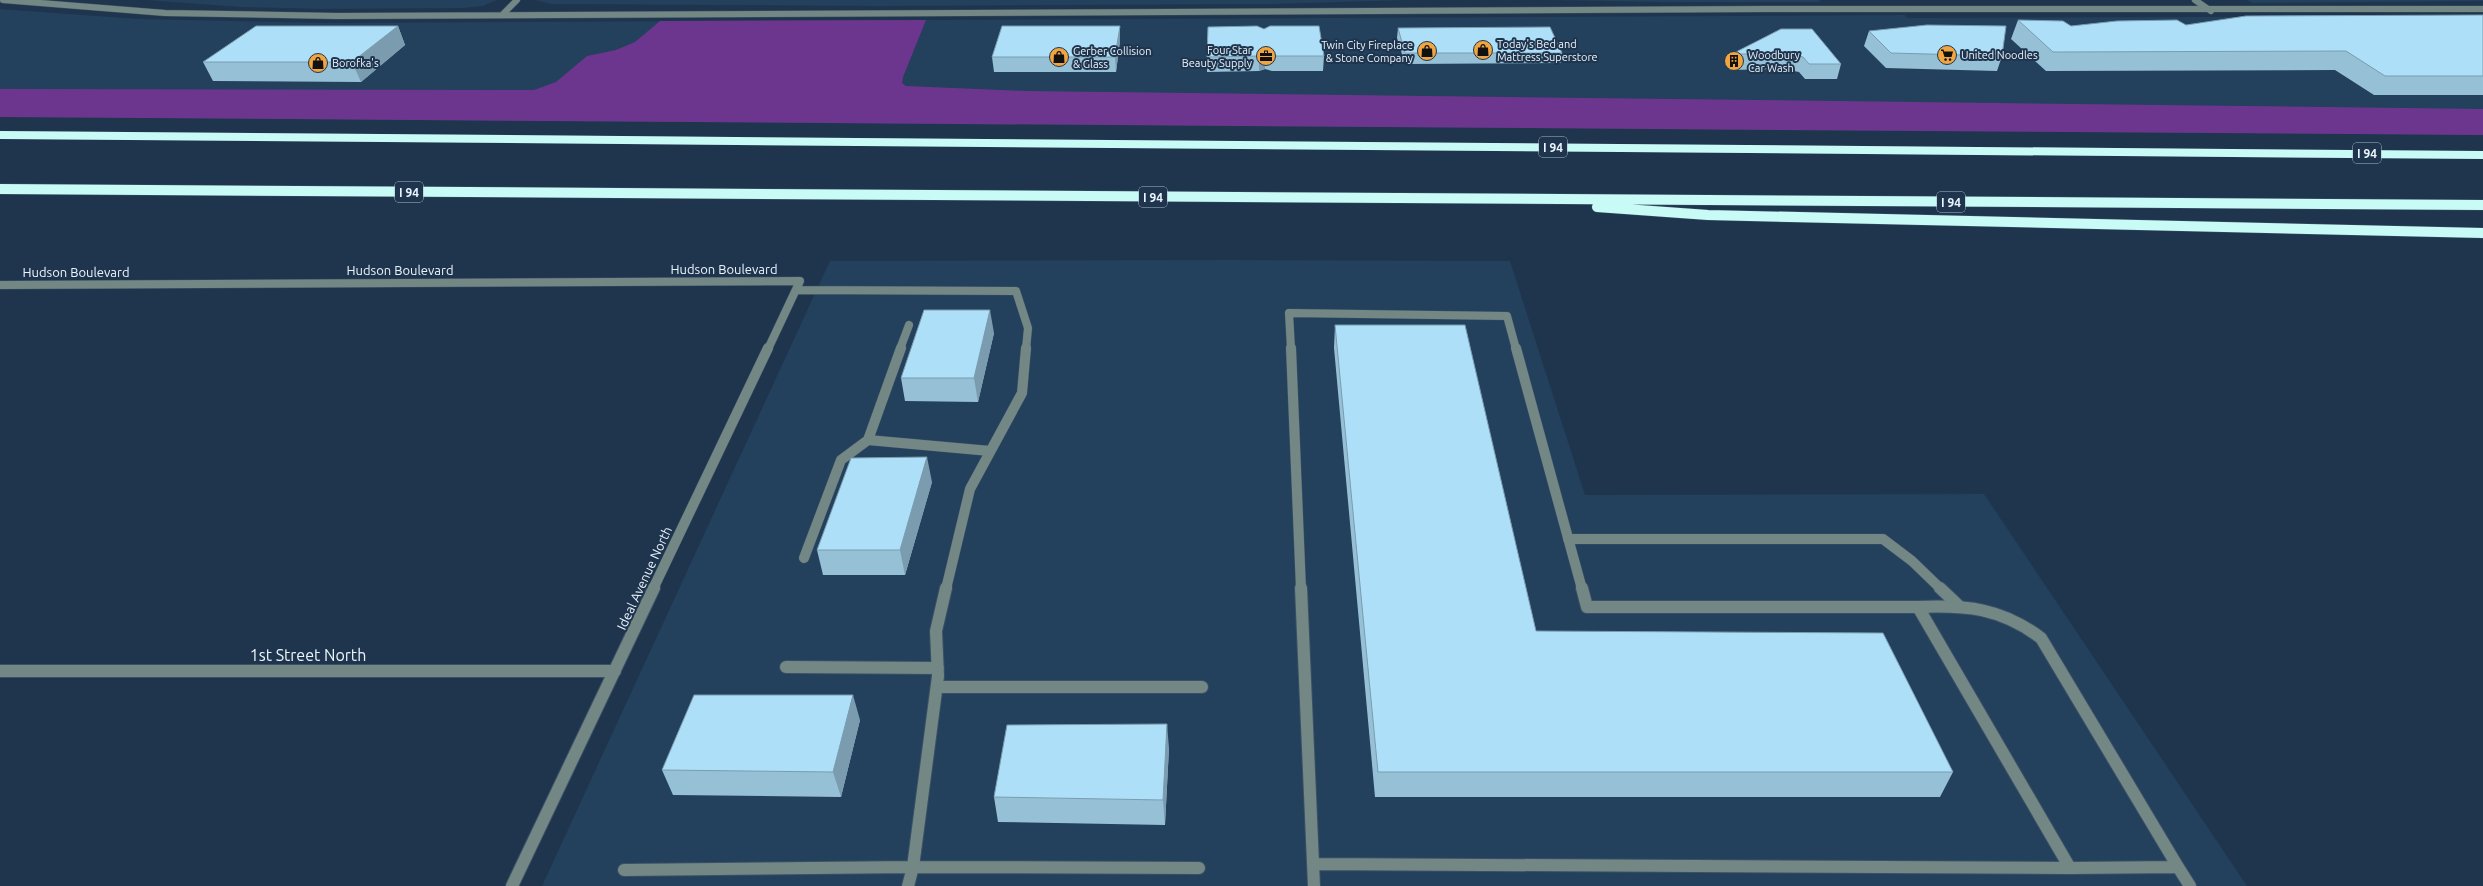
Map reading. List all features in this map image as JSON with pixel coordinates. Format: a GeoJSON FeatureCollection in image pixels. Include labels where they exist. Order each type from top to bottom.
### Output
{"type":"FeatureCollection","features":[{"type":"Feature","properties":{"kind":"highway"},"geometry":{"type":"LineString","coordinates":[[0,126],[291,135]]}},
{"type":"Feature","properties":{"kind":"highway","name":"I 94"},"geometry":{"type":"LineString","coordinates":[[0,135],[291,135],[2483,155]]}},
{"type":"Feature","properties":{"kind":"highway"},"geometry":{"type":"LineString","coordinates":[[2250,152],[2483,148]]}},
{"type":"Feature","properties":{"kind":"highway","name":"I 94"},"geometry":{"type":"LineString","coordinates":[[0,189],[810,196],[2483,205]]}},
{"type":"Feature","properties":{"kind":"highway"},"geometry":{"type":"LineString","coordinates":[[1488,199],[1708,215],[2483,233]]}},
{"type":"Feature","properties":{"kind":"street"},"geometry":{"type":"LineString","coordinates":[[3,0],[103,9],[219,14],[502,15],[1758,9],[2211,11],[2483,9]]}},
{"type":"Feature","properties":{"kind":"street"},"geometry":{"type":"LineString","coordinates":[[502,15],[517,0]]}},
{"type":"Feature","properties":{"kind":"street"},"geometry":{"type":"LineString","coordinates":[[2195,0],[2211,11]]}},
{"type":"Feature","properties":{"kind":"street","name":"Hudson Boulevard"},"geometry":{"type":"LineString","coordinates":[[0,285],[798,286],[1016,291],[1028,328],[1022,393],[990,451]]}},
{"type":"Feature","properties":{"kind":"street","name":"Ideal Avenue North"},"geometry":{"type":"LineString","coordinates":[[512,886],[798,286]]}},
{"type":"Feature","properties":{"kind":"street"},"geometry":{"type":"LineString","coordinates":[[1314,886],[1288,313],[1507,316],[1587,607],[1959,606],[1994,611],[2024,624],[2041,638],[2190,886]]}},
{"type":"Feature","properties":{"kind":"street"},"geometry":{"type":"LineString","coordinates":[[804,558],[841,460],[868,440],[909,325]]}},
{"type":"Feature","properties":{"kind":"street"},"geometry":{"type":"LineString","coordinates":[[868,440],[990,451],[970,490],[936,631],[938,668],[937,687],[913,867],[908,886]]}},
{"type":"Feature","properties":{"kind":"street"},"geometry":{"type":"LineString","coordinates":[[1568,539],[1883,539],[1912,561],[1959,606]]}},
{"type":"Feature","properties":{"kind":"street"},"geometry":{"type":"LineString","coordinates":[[1918,607],[2070,868]]}},
{"type":"Feature","properties":{"kind":"street"},"geometry":{"type":"LineString","coordinates":[[786,667],[938,668]]}},
{"type":"Feature","properties":{"kind":"street","name":"1st Street North"},"geometry":{"type":"LineString","coordinates":[[0,671],[615,671]]}},
{"type":"Feature","properties":{"kind":"street"},"geometry":{"type":"LineString","coordinates":[[937,687],[1202,687]]}},
{"type":"Feature","properties":{"kind":"street"},"geometry":{"type":"LineString","coordinates":[[1313,864],[2070,868],[2178,867]]}},
{"type":"Feature","properties":{"kind":"street"},"geometry":{"type":"LineString","coordinates":[[624,870],[913,867],[1199,868]]}},
{"type":"Feature","properties":{"kind":"shaded area"},"geometry":{"type":"Polygon","coordinates":[[[145,0],[497,0],[483,6],[463,8],[320,9],[241,7],[145,0]]]}},
{"type":"Feature","properties":{"kind":"shaded area"},"geometry":{"type":"Polygon","coordinates":[[[535,0],[1407,0],[1275,4],[880,6],[551,4],[535,0]]]}},
{"type":"Feature","properties":{"kind":"shaded area"},"geometry":{"type":"Polygon","coordinates":[[[1546,0],[1819,0],[1821,2],[1663,2],[1546,0]]]}},
{"type":"Feature","properties":{"kind":"shaded area"},"geometry":{"type":"Polygon","coordinates":[[[2248,0],[2483,0],[2483,1],[2252,3],[2248,0]]]}},
{"type":"Feature","properties":{"kind":"shaded area"},"geometry":{"type":"Polygon","coordinates":[[[0,9],[138,19],[327,23],[1905,15],[1907,18],[2483,16],[2483,135],[0,117],[0,9]]]}},
{"type":"Feature","properties":{"kind":"shaded area"},"geometry":{"type":"Polygon","coordinates":[[[926,20],[903,77],[902,83],[906,86],[1026,91],[2483,109],[2483,135],[0,117],[0,89],[534,90],[556,82],[587,56],[616,50],[635,42],[660,21],[926,20]]]}},
{"type":"Feature","properties":{"kind":"shaded area"},"geometry":{"type":"Polygon","coordinates":[[[830,261],[1510,261],[1585,495],[1984,494],[2247,886],[542,886],[830,261]]]}},
{"type":"Feature","properties":{"kind":"building"},"geometry":{"type":"Polygon","coordinates":[[[2483,15],[2483,76],[2385,76],[2346,51],[2053,52],[2018,20],[2063,21],[2071,26],[2117,21],[2177,20],[2186,25],[2246,16],[2483,15]]]}},
{"type":"Feature","properties":{"kind":"building"},"geometry":{"type":"Polygon","coordinates":[[[1927,25],[2006,26],[2002,56],[1891,53],[1869,31],[1927,25]]]}},
{"type":"Feature","properties":{"kind":"building"},"geometry":{"type":"Polygon","coordinates":[[[256,26],[398,26],[352,62],[203,62],[256,26]]]}},
{"type":"Feature","properties":{"kind":"building"},"geometry":{"type":"Polygon","coordinates":[[[1002,26],[1120,26],[1115,57],[992,57],[1002,26]]]}},
{"type":"Feature","properties":{"kind":"building"},"geometry":{"type":"Polygon","coordinates":[[[1257,26],[1264,29],[1270,26],[1319,26],[1324,56],[1272,56],[1265,54],[1259,56],[1207,57],[1208,27],[1257,26]]]}},
{"type":"Feature","properties":{"kind":"building"},"geometry":{"type":"Polygon","coordinates":[[[1550,27],[1562,53],[1405,53],[1398,28],[1550,27]]]}},
{"type":"Feature","properties":{"kind":"building"},"geometry":{"type":"Polygon","coordinates":[[[1781,29],[1812,29],[1841,64],[1809,64],[1803,57],[1788,54],[1732,54],[1781,29]]]}},
{"type":"Feature","properties":{"kind":"building"},"geometry":{"type":"Polygon","coordinates":[[[924,310],[990,310],[974,378],[901,378],[924,310]]]}},
{"type":"Feature","properties":{"kind":"building"},"geometry":{"type":"Polygon","coordinates":[[[1335,325],[1465,325],[1536,631],[1883,633],[1953,772],[1378,772],[1335,325]]]}},
{"type":"Feature","properties":{"kind":"building"},"geometry":{"type":"Polygon","coordinates":[[[927,457],[900,550],[817,550],[851,458],[927,457]]]}},
{"type":"Feature","properties":{"kind":"building"},"geometry":{"type":"Polygon","coordinates":[[[694,695],[853,695],[833,772],[662,770],[694,695]]]}},
{"type":"Feature","properties":{"kind":"building"},"geometry":{"type":"Polygon","coordinates":[[[1167,724],[1163,800],[994,797],[1007,725],[1167,724]]]}},
{"type":"Feature","properties":{"kind":"place","name":"Today's Bed and Mattress Superstore"},"geometry":{"type":"Point","coordinates":[1483,50]}},
{"type":"Feature","properties":{"kind":"place","name":"Twin City Fireplace & Stone Company"},"geometry":{"type":"Point","coordinates":[1427,51]}},
{"type":"Feature","properties":{"kind":"place","name":"United Noodles"},"geometry":{"type":"Point","coordinates":[1947,55]}},
{"type":"Feature","properties":{"kind":"place","name":"Four Star Beauty Supply"},"geometry":{"type":"Point","coordinates":[1266,56]}},
{"type":"Feature","properties":{"kind":"place","name":"Gerber Collision & Glass"},"geometry":{"type":"Point","coordinates":[1059,57]}},
{"type":"Feature","properties":{"kind":"place","name":"Woodbury Car Wash"},"geometry":{"type":"Point","coordinates":[1734,61]}},
{"type":"Feature","properties":{"kind":"place","name":"Borofka's"},"geometry":{"type":"Point","coordinates":[318,63]}}]}
